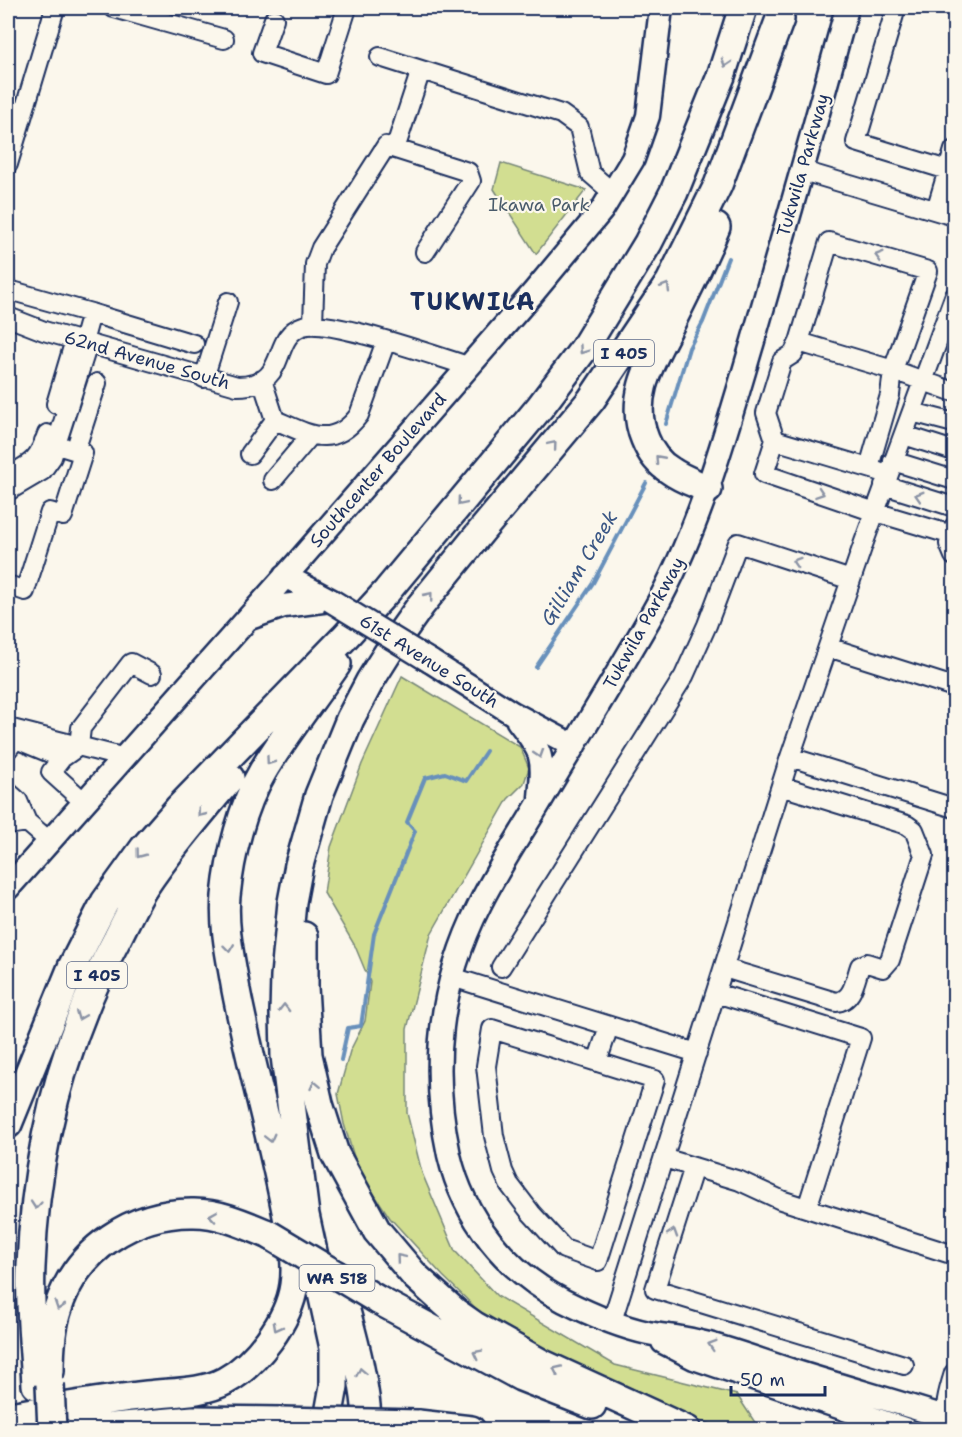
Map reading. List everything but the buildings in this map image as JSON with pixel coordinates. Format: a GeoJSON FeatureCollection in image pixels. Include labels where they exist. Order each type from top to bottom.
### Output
{"type":"FeatureCollection","features":[{"type":"Feature","properties":{"kind":"highway","name":"I 405"},"geometry":{"type":"LineString","coordinates":[[42,1430],[43,1384],[31,1268],[41,1160],[54,1095],[75,1028],[93,985],[143,890],[194,821],[344,638],[387,591],[540,406],[583,350],[648,243],[674,192],[721,76],[743,8]]}},
{"type":"Feature","properties":{"kind":"highway","name":"I 405"},"geometry":{"type":"LineString","coordinates":[[295,1129],[285,1056],[284,1004],[288,938],[299,865],[332,760],[370,681],[394,643],[421,605],[591,400],[670,282],[718,185],[782,13]]}},
{"type":"Feature","properties":{"kind":"highway"},"geometry":{"type":"LineString","coordinates":[[708,489],[668,470],[656,458],[647,445],[639,420],[638,407],[641,389],[650,366],[699,268],[732,190],[782,13]]}},
{"type":"Feature","properties":{"kind":"highway"},"geometry":{"type":"LineString","coordinates":[[8,1416],[177,1392],[223,1382],[241,1371],[270,1340],[288,1306],[294,1287],[296,1267],[278,1170],[242,1020],[228,946],[226,899],[232,852],[244,815],[262,773],[387,591]]}},
{"type":"Feature","properties":{"kind":"highway"},"geometry":{"type":"LineString","coordinates":[[8,1124],[72,967],[105,902],[144,848],[178,809],[344,638]]}},
{"type":"Feature","properties":{"kind":"highway"},"geometry":{"type":"LineString","coordinates":[[394,643],[338,783],[318,848],[304,923],[304,987],[308,1055],[319,1104],[335,1154],[377,1231],[415,1276],[455,1312],[491,1336],[541,1363],[687,1430]]}},
{"type":"Feature","properties":{"kind":"highway"},"geometry":{"type":"LineString","coordinates":[[8,1114],[21,1089]]}},
{"type":"Feature","properties":{"kind":"highway"},"geometry":{"type":"LineString","coordinates":[[295,1129],[306,1215],[334,1348],[334,1386],[326,1430]]}},
{"type":"Feature","properties":{"kind":"highway","name":"WA 518"},"geometry":{"type":"LineString","coordinates":[[295,1129],[357,1354],[367,1404],[368,1430]]}},
{"type":"Feature","properties":{"kind":"highway"},"geometry":{"type":"LineString","coordinates":[[52,1430],[43,1384],[50,1356],[53,1328],[57,1309],[65,1290],[86,1257],[119,1232],[159,1216],[195,1213],[234,1220],[268,1234],[378,1300],[521,1377],[609,1411],[667,1430]]}},
{"type":"Feature","properties":{"kind":"highway"},"geometry":{"type":"LineString","coordinates":[[78,1430],[193,1420],[418,1424],[471,1430]]}},
{"type":"Feature","properties":{"kind":"main road","name":"Southcenter Boulevard"},"geometry":{"type":"LineString","coordinates":[[8,888],[249,618],[587,229],[613,193],[633,159],[648,116],[661,8]]}},
{"type":"Feature","properties":{"kind":"main road","name":"Tukwila Parkway"},"geometry":{"type":"LineString","coordinates":[[646,1332],[566,1302],[526,1277],[507,1261],[473,1216],[451,1163],[444,1131],[439,1093],[438,1052],[444,1012],[466,933],[480,903],[669,584],[708,489],[803,171],[847,8]]}},
{"type":"Feature","properties":{"kind":"main road","name":"61st Avenue South"},"geometry":{"type":"LineString","coordinates":[[285,576],[330,600],[512,713],[574,746]]}},
{"type":"Feature","properties":{"kind":"main road"},"geometry":{"type":"LineString","coordinates":[[249,618],[284,606],[330,600]]}},
{"type":"Feature","properties":{"kind":"main road"},"geometry":{"type":"LineString","coordinates":[[512,713],[536,743],[542,757],[540,803]]}},
{"type":"Feature","properties":{"kind":"main road"},"geometry":{"type":"LineString","coordinates":[[646,1332],[696,1341],[949,1422]]}},
{"type":"Feature","properties":{"kind":"main road"},"geometry":{"type":"LineString","coordinates":[[646,1332],[694,1358],[907,1430]]}},
{"type":"Feature","properties":{"kind":"street"},"geometry":{"type":"LineString","coordinates":[[8,164],[55,8]]}},
{"type":"Feature","properties":{"kind":"street"},"geometry":{"type":"LineString","coordinates":[[114,8],[224,39]]}},
{"type":"Feature","properties":{"kind":"street"},"geometry":{"type":"LineString","coordinates":[[274,19],[262,53],[326,74],[347,8]]}},
{"type":"Feature","properties":{"kind":"street"},"geometry":{"type":"LineString","coordinates":[[896,8],[856,142],[951,171]]}},
{"type":"Feature","properties":{"kind":"street"},"geometry":{"type":"LineString","coordinates":[[380,57],[561,114],[579,127],[590,173],[613,193]]}},
{"type":"Feature","properties":{"kind":"street"},"geometry":{"type":"LineString","coordinates":[[395,148],[421,70]]}},
{"type":"Feature","properties":{"kind":"street"},"geometry":{"type":"LineString","coordinates":[[313,324],[315,264],[321,248],[386,146],[468,172],[471,182],[424,252]]}},
{"type":"Feature","properties":{"kind":"street"},"geometry":{"type":"LineString","coordinates":[[936,210],[951,171],[954,150]]}},
{"type":"Feature","properties":{"kind":"street"},"geometry":{"type":"LineString","coordinates":[[803,171],[954,216]]}},
{"type":"Feature","properties":{"kind":"street"},"geometry":{"type":"LineString","coordinates":[[868,467],[890,395],[893,370],[928,271],[830,242],[799,342],[793,354],[782,361],[766,413],[775,440],[764,474],[875,512],[953,531],[949,544],[954,556]]}},
{"type":"Feature","properties":{"kind":"street"},"geometry":{"type":"LineString","coordinates":[[9,290],[194,344]]}},
{"type":"Feature","properties":{"kind":"street"},"geometry":{"type":"LineString","coordinates":[[612,1321],[790,757],[851,579],[954,297]]}},
{"type":"Feature","properties":{"kind":"street"},"geometry":{"type":"LineString","coordinates":[[204,378],[228,302]]}},
{"type":"Feature","properties":{"kind":"street"},"geometry":{"type":"LineString","coordinates":[[8,491],[42,471],[52,457],[50,443],[92,314]]}},
{"type":"Feature","properties":{"kind":"street","name":"62nd Avenue South"},"geometry":{"type":"LineString","coordinates":[[8,317],[29,326],[204,378],[237,386],[255,384],[262,380]]}},
{"type":"Feature","properties":{"kind":"street"},"geometry":{"type":"LineString","coordinates":[[386,341],[359,415],[352,423],[330,436],[320,437],[275,420],[262,380],[275,367],[288,336],[300,327],[313,324],[336,328],[386,341],[468,366]]}},
{"type":"Feature","properties":{"kind":"street"},"geometry":{"type":"LineString","coordinates":[[799,342],[893,370],[954,392]]}},
{"type":"Feature","properties":{"kind":"street"},"geometry":{"type":"LineString","coordinates":[[75,451],[97,383]]}},
{"type":"Feature","properties":{"kind":"street"},"geometry":{"type":"LineString","coordinates":[[912,412],[954,423]]}},
{"type":"Feature","properties":{"kind":"street"},"geometry":{"type":"LineString","coordinates":[[250,454],[275,420]]}},
{"type":"Feature","properties":{"kind":"street"},"geometry":{"type":"LineString","coordinates":[[273,480],[311,435]]}},
{"type":"Feature","properties":{"kind":"street"},"geometry":{"type":"LineString","coordinates":[[904,435],[954,451]]}},
{"type":"Feature","properties":{"kind":"street"},"geometry":{"type":"LineString","coordinates":[[775,440],[889,474],[954,507]]}},
{"type":"Feature","properties":{"kind":"street"},"geometry":{"type":"LineString","coordinates":[[8,585],[25,591],[50,512],[63,516],[83,453],[50,443]]}},
{"type":"Feature","properties":{"kind":"street"},"geometry":{"type":"LineString","coordinates":[[8,477],[33,462],[50,443]]}},
{"type":"Feature","properties":{"kind":"street"},"geometry":{"type":"LineString","coordinates":[[889,474],[954,480]]}},
{"type":"Feature","properties":{"kind":"street"},"geometry":{"type":"LineString","coordinates":[[501,967],[684,676],[707,625],[738,543],[851,579]]}},
{"type":"Feature","properties":{"kind":"street"},"geometry":{"type":"LineString","coordinates":[[828,647],[954,687]]}},
{"type":"Feature","properties":{"kind":"street"},"geometry":{"type":"LineString","coordinates":[[84,802],[51,772],[62,758],[79,746],[81,728],[131,663],[152,674]]}},
{"type":"Feature","properties":{"kind":"street"},"geometry":{"type":"LineString","coordinates":[[8,728],[125,758]]}},
{"type":"Feature","properties":{"kind":"street"},"geometry":{"type":"LineString","coordinates":[[8,749],[16,739],[62,758]]}},
{"type":"Feature","properties":{"kind":"street"},"geometry":{"type":"LineString","coordinates":[[790,757],[954,808]]}},
{"type":"Feature","properties":{"kind":"street"},"geometry":{"type":"LineString","coordinates":[[724,968],[836,1002],[844,1002],[849,997],[860,966],[867,963],[883,968],[890,960],[924,855],[914,830],[907,825],[781,786]]}},
{"type":"Feature","properties":{"kind":"street"},"geometry":{"type":"LineString","coordinates":[[8,792],[18,801],[27,822],[49,841]]}},
{"type":"Feature","properties":{"kind":"street"},"geometry":{"type":"LineString","coordinates":[[8,825],[27,822]]}},
{"type":"Feature","properties":{"kind":"street"},"geometry":{"type":"LineString","coordinates":[[452,977],[697,1053]]}},
{"type":"Feature","properties":{"kind":"street"},"geometry":{"type":"LineString","coordinates":[[716,993],[861,1038],[807,1208]]}},
{"type":"Feature","properties":{"kind":"street"},"geometry":{"type":"LineString","coordinates":[[597,1062],[609,1026]]}},
{"type":"Feature","properties":{"kind":"street"},"geometry":{"type":"LineString","coordinates":[[492,1029],[597,1062],[655,1080],[598,1262],[564,1248],[531,1213],[509,1184],[498,1158],[486,1066],[492,1029]]}},
{"type":"Feature","properties":{"kind":"street"},"geometry":{"type":"LineString","coordinates":[[644,1116],[674,1125]]}},
{"type":"Feature","properties":{"kind":"street"},"geometry":{"type":"LineString","coordinates":[[664,1158],[740,1181],[781,1200],[954,1256]]}},
{"type":"Feature","properties":{"kind":"street"},"geometry":{"type":"LineString","coordinates":[[694,1167],[655,1289],[904,1365]]}},
{"type":"Feature","properties":{"kind":"street"},"geometry":{"type":"LineString","coordinates":[[609,1226],[639,1237]]}},
{"type":"Feature","properties":{"kind":"street"},"geometry":{"type":"LineString","coordinates":[[949,1422],[946,1400],[954,1373]]}},
{"type":"Feature","properties":{"kind":"green space","name":"Ikawa Park"},"geometry":{"type":"Polygon","coordinates":[[[501,163],[586,190],[536,254],[494,189],[501,163]]]}},
{"type":"Feature","properties":{"kind":"green space"},"geometry":{"type":"Polygon","coordinates":[[[402,676],[520,747],[529,768],[524,783],[508,799],[431,934],[407,1029],[407,1113],[422,1173],[455,1251],[497,1296],[615,1365],[737,1395],[758,1427],[723,1429],[674,1415],[495,1327],[443,1276],[390,1218],[358,1170],[344,1124],[338,1094],[350,1051],[365,1021],[370,982],[355,946],[324,893],[331,847],[362,764],[402,676]]]}},
{"type":"Feature","properties":{"kind":"waterway","name":"Gilliam Creek"},"geometry":{"type":"LineString","coordinates":[[666,424],[689,348],[703,322],[728,258]]}},
{"type":"Feature","properties":{"kind":"waterway","name":"Gilliam Creek"},"geometry":{"type":"LineString","coordinates":[[536,667],[593,583],[646,483]]}},
{"type":"Feature","properties":{"kind":"waterway","name":"Gilliam Creek"},"geometry":{"type":"LineString","coordinates":[[341,1060],[348,1028],[361,1026],[374,934],[415,831],[407,822],[425,778],[445,773],[466,781],[486,751]]}},
{"type":"Feature","properties":{"kind":"district","name":"TUKWILA"},"geometry":{"type":"Point","coordinates":[473,302]}}]}
